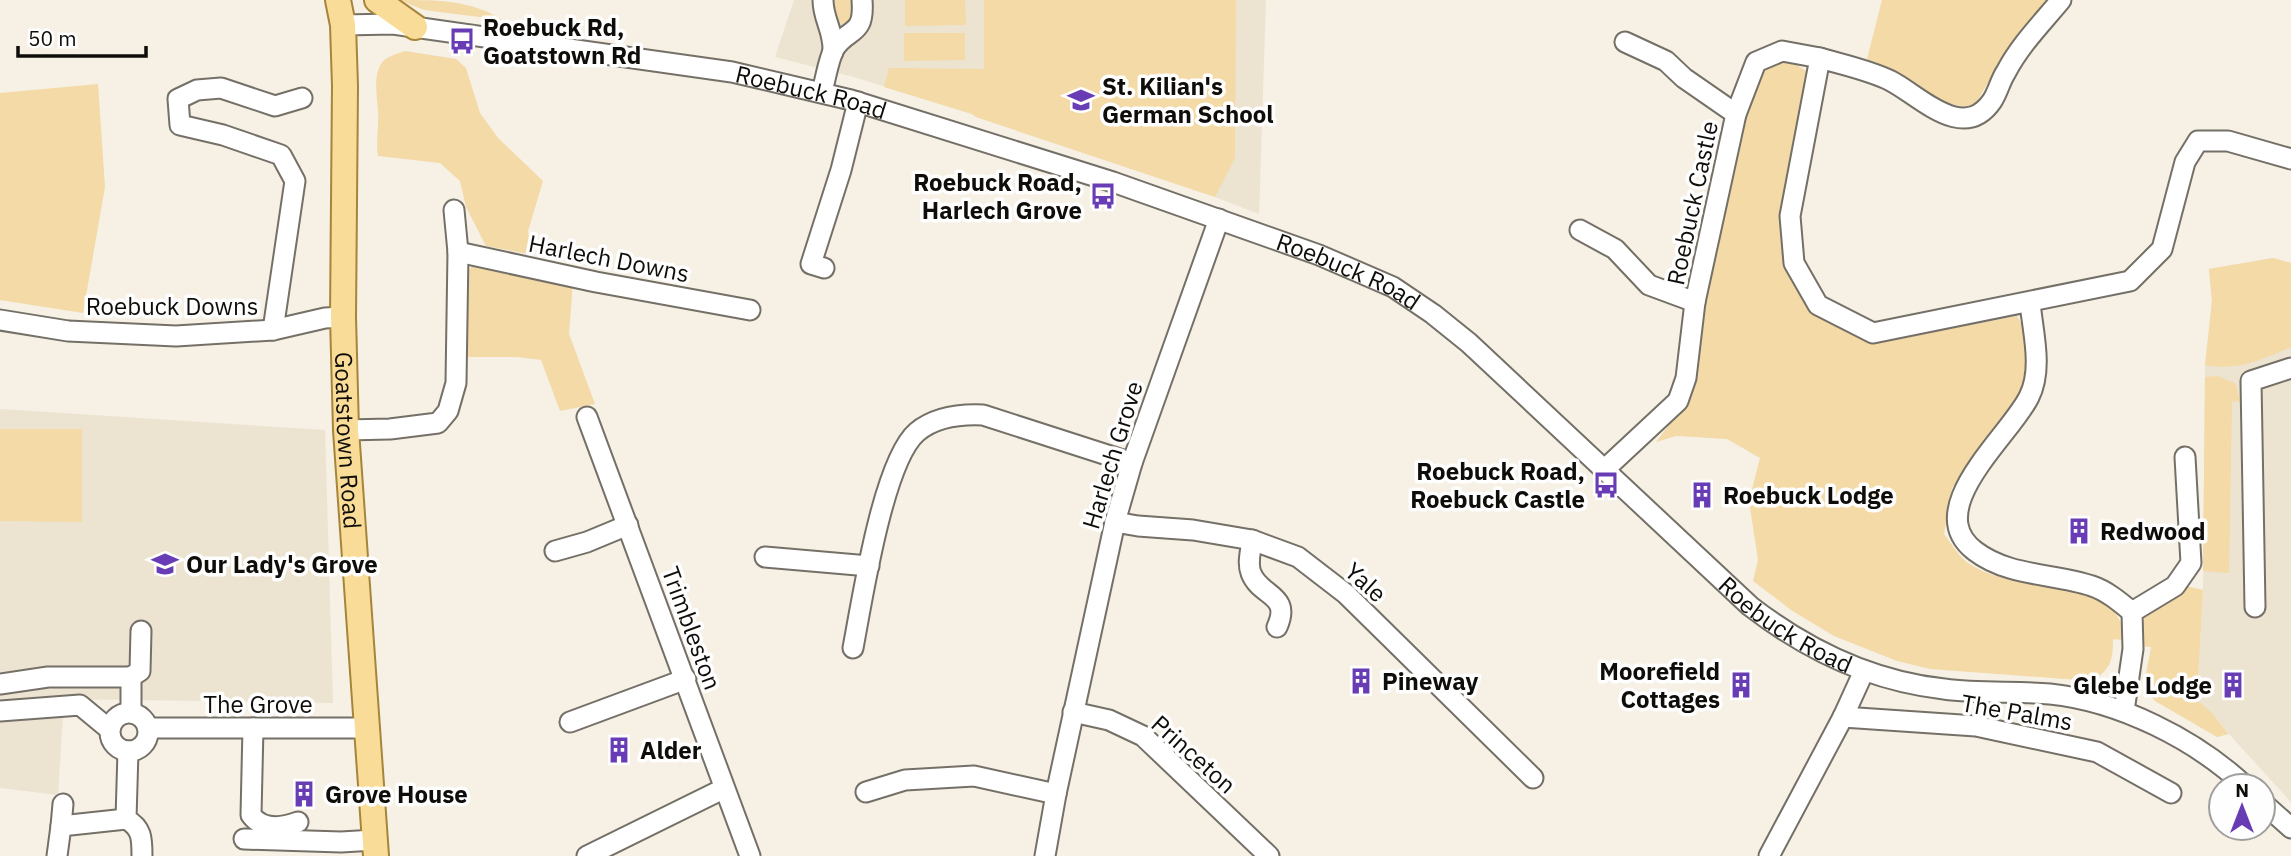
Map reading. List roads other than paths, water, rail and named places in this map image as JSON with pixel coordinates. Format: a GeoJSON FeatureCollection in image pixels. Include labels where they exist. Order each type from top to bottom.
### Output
{"type":"FeatureCollection","features":[{"type":"Feature","properties":{"kind":"main road"},"geometry":{"type":"LineString","coordinates":[[338,0],[343,25]]}},
{"type":"Feature","properties":{"kind":"main road"},"geometry":{"type":"LineString","coordinates":[[377,0],[415,27]]}},
{"type":"Feature","properties":{"kind":"main road","name":"Goatstown Road"},"geometry":{"type":"LineString","coordinates":[[343,25],[343,317],[346,430],[375,848]]}},
{"type":"Feature","properties":{"kind":"street"},"geometry":{"type":"LineString","coordinates":[[822,92],[833,52],[834,36],[823,0]]}},
{"type":"Feature","properties":{"kind":"street"},"geometry":{"type":"LineString","coordinates":[[833,52],[840,41],[856,31],[862,0]]}},
{"type":"Feature","properties":{"kind":"street","name":"Roebuck Castle"},"geometry":{"type":"LineString","coordinates":[[1605,469],[1678,401],[1686,378],[1695,302],[1736,114],[1756,62],[1782,51],[1819,58],[1889,80],[1940,113],[1960,118],[1975,116],[1992,102],[2006,71],[2026,41],[2061,0]]}},
{"type":"Feature","properties":{"kind":"street","name":"Roebuck Road"},"geometry":{"type":"LineString","coordinates":[[343,25],[393,24],[415,27],[732,72],[822,92],[1113,182],[1320,255],[1393,288],[1433,314],[1605,469],[1750,606],[1772,623],[1823,654],[1864,671],[1942,689],[2051,694],[2124,710],[2200,751],[2230,772]]}},
{"type":"Feature","properties":{"kind":"street","name":"Roebuck Castle"},"geometry":{"type":"LineString","coordinates":[[1625,42],[1665,61],[1684,78],[1736,114]]}},
{"type":"Feature","properties":{"kind":"street"},"geometry":{"type":"LineString","coordinates":[[1819,58],[1790,216],[1794,263],[1818,305],[1873,333],[2130,281],[2162,249],[2185,162],[2198,141],[2228,141],[2291,159]]}},
{"type":"Feature","properties":{"kind":"street"},"geometry":{"type":"LineString","coordinates":[[273,330],[295,181],[281,155],[223,135],[180,125],[178,99],[197,90],[221,88],[275,106],[302,98]]}},
{"type":"Feature","properties":{"kind":"street"},"geometry":{"type":"LineString","coordinates":[[824,268],[811,264],[841,170],[858,102]]}},
{"type":"Feature","properties":{"kind":"street"},"geometry":{"type":"LineString","coordinates":[[346,430],[416,427],[438,423],[448,411],[456,383],[458,252],[454,210]]}},
{"type":"Feature","properties":{"kind":"street","name":"Harlech Grove"},"geometry":{"type":"LineString","coordinates":[[1045,856],[1073,712],[1115,522],[1132,463],[1219,219]]}},
{"type":"Feature","properties":{"kind":"street","name":"Roebuck Castle"},"geometry":{"type":"LineString","coordinates":[[1580,230],[1615,249],[1649,285],[1695,302]]}},
{"type":"Feature","properties":{"kind":"street","name":"Harlech Downs"},"geometry":{"type":"LineString","coordinates":[[458,252],[596,282],[750,310]]}},
{"type":"Feature","properties":{"kind":"street"},"geometry":{"type":"LineString","coordinates":[[2030,303],[2037,368],[2030,396],[2009,429],[1972,474],[1960,496],[1960,530],[1975,551],[2000,564],[2033,575],[2092,586],[2115,597],[2132,612],[2133,649],[2124,710]]}},
{"type":"Feature","properties":{"kind":"street","name":"Roebuck Downs"},"geometry":{"type":"LineString","coordinates":[[0,320],[68,331],[176,336],[273,330],[325,318],[343,317]]}},
{"type":"Feature","properties":{"kind":"street"},"geometry":{"type":"LineString","coordinates":[[2255,607],[2251,381],[2291,368]]}},
{"type":"Feature","properties":{"kind":"street"},"geometry":{"type":"LineString","coordinates":[[853,648],[892,470],[904,447],[917,432],[941,419],[962,414],[983,415],[1132,463]]}},
{"type":"Feature","properties":{"kind":"street","name":"Trimbleston"},"geometry":{"type":"LineString","coordinates":[[587,417],[750,856]]}},
{"type":"Feature","properties":{"kind":"street"},"geometry":{"type":"LineString","coordinates":[[2132,612],[2175,586],[2190,563],[2185,457]]}},
{"type":"Feature","properties":{"kind":"street","name":"Yale"},"geometry":{"type":"LineString","coordinates":[[1115,522],[1193,530],[1252,540],[1298,557],[1346,594],[1533,778]]}},
{"type":"Feature","properties":{"kind":"street"},"geometry":{"type":"LineString","coordinates":[[555,551],[587,542],[628,525]]}},
{"type":"Feature","properties":{"kind":"street"},"geometry":{"type":"LineString","coordinates":[[1252,540],[1249,561],[1251,574],[1279,602],[1282,615],[1277,627]]}},
{"type":"Feature","properties":{"kind":"street"},"geometry":{"type":"LineString","coordinates":[[765,557],[869,566]]}},
{"type":"Feature","properties":{"kind":"street"},"geometry":{"type":"LineString","coordinates":[[0,684],[48,677],[131,677],[140,671],[141,631]]}},
{"type":"Feature","properties":{"kind":"street"},"geometry":{"type":"LineString","coordinates":[[1775,854],[1864,671]]}},
{"type":"Feature","properties":{"kind":"street"},"geometry":{"type":"LineString","coordinates":[[131,677],[131,712]]}},
{"type":"Feature","properties":{"kind":"street"},"geometry":{"type":"LineString","coordinates":[[570,722],[686,679]]}},
{"type":"Feature","properties":{"kind":"street"},"geometry":{"type":"LineString","coordinates":[[0,711],[80,705],[109,729],[112,742],[128,751],[143,744],[148,728],[142,718],[131,712],[114,718],[109,729]]}},
{"type":"Feature","properties":{"kind":"street","name":"Princeton"},"geometry":{"type":"LineString","coordinates":[[1073,712],[1109,720],[1143,736],[1269,856]]}},
{"type":"Feature","properties":{"kind":"street","name":"The Palms"},"geometry":{"type":"LineString","coordinates":[[1843,717],[1976,726],[2096,752],[2171,793]]}},
{"type":"Feature","properties":{"kind":"street","name":"The Grove"},"geometry":{"type":"LineString","coordinates":[[148,728],[368,728]]}},
{"type":"Feature","properties":{"kind":"street"},"geometry":{"type":"LineString","coordinates":[[253,728],[251,815],[256,822],[268,825],[285,827],[298,822]]}},
{"type":"Feature","properties":{"kind":"street"},"geometry":{"type":"LineString","coordinates":[[126,818],[128,751]]}},
{"type":"Feature","properties":{"kind":"street"},"geometry":{"type":"LineString","coordinates":[[866,792],[905,780],[974,776],[1056,794]]}},
{"type":"Feature","properties":{"kind":"street"},"geometry":{"type":"LineString","coordinates":[[587,856],[723,789]]}},
{"type":"Feature","properties":{"kind":"street"},"geometry":{"type":"LineString","coordinates":[[57,856],[63,804]]}},
{"type":"Feature","properties":{"kind":"street"},"geometry":{"type":"LineString","coordinates":[[2277,816],[2291,828]]}},
{"type":"Feature","properties":{"kind":"street"},"geometry":{"type":"LineString","coordinates":[[61,826],[126,818],[140,831],[142,856]]}},
{"type":"Feature","properties":{"kind":"street"},"geometry":{"type":"LineString","coordinates":[[244,839],[341,842],[375,848]]}},
{"type":"Feature","properties":{"kind":"place","name":"Roebuck Rd, Goatstown Rd"},"geometry":{"type":"Point","coordinates":[462,41]}},
{"type":"Feature","properties":{"kind":"place","name":"St. Kilian's German School"},"geometry":{"type":"Point","coordinates":[1081,100]}},
{"type":"Feature","properties":{"kind":"place","name":"Roebuck Road, Harlech Grove"},"geometry":{"type":"Point","coordinates":[1103,196]}},
{"type":"Feature","properties":{"kind":"place","name":"Roebuck Road, Roebuck Castle"},"geometry":{"type":"Point","coordinates":[1606,485]}},
{"type":"Feature","properties":{"kind":"place","name":"Roebuck Lodge"},"geometry":{"type":"Point","coordinates":[1702,495]}},
{"type":"Feature","properties":{"kind":"place","name":"Redwood"},"geometry":{"type":"Point","coordinates":[2079,531]}},
{"type":"Feature","properties":{"kind":"place","name":"Our Lady's Grove"},"geometry":{"type":"Point","coordinates":[165,564]}},
{"type":"Feature","properties":{"kind":"place","name":"Pineway"},"geometry":{"type":"Point","coordinates":[1361,681]}},
{"type":"Feature","properties":{"kind":"place","name":"Moorefield Cottages"},"geometry":{"type":"Point","coordinates":[1741,685]}},
{"type":"Feature","properties":{"kind":"place","name":"Glebe Lodge"},"geometry":{"type":"Point","coordinates":[2233,685]}},
{"type":"Feature","properties":{"kind":"place","name":"Alder"},"geometry":{"type":"Point","coordinates":[619,750]}},
{"type":"Feature","properties":{"kind":"place","name":"Grove House"},"geometry":{"type":"Point","coordinates":[304,794]}}]}
